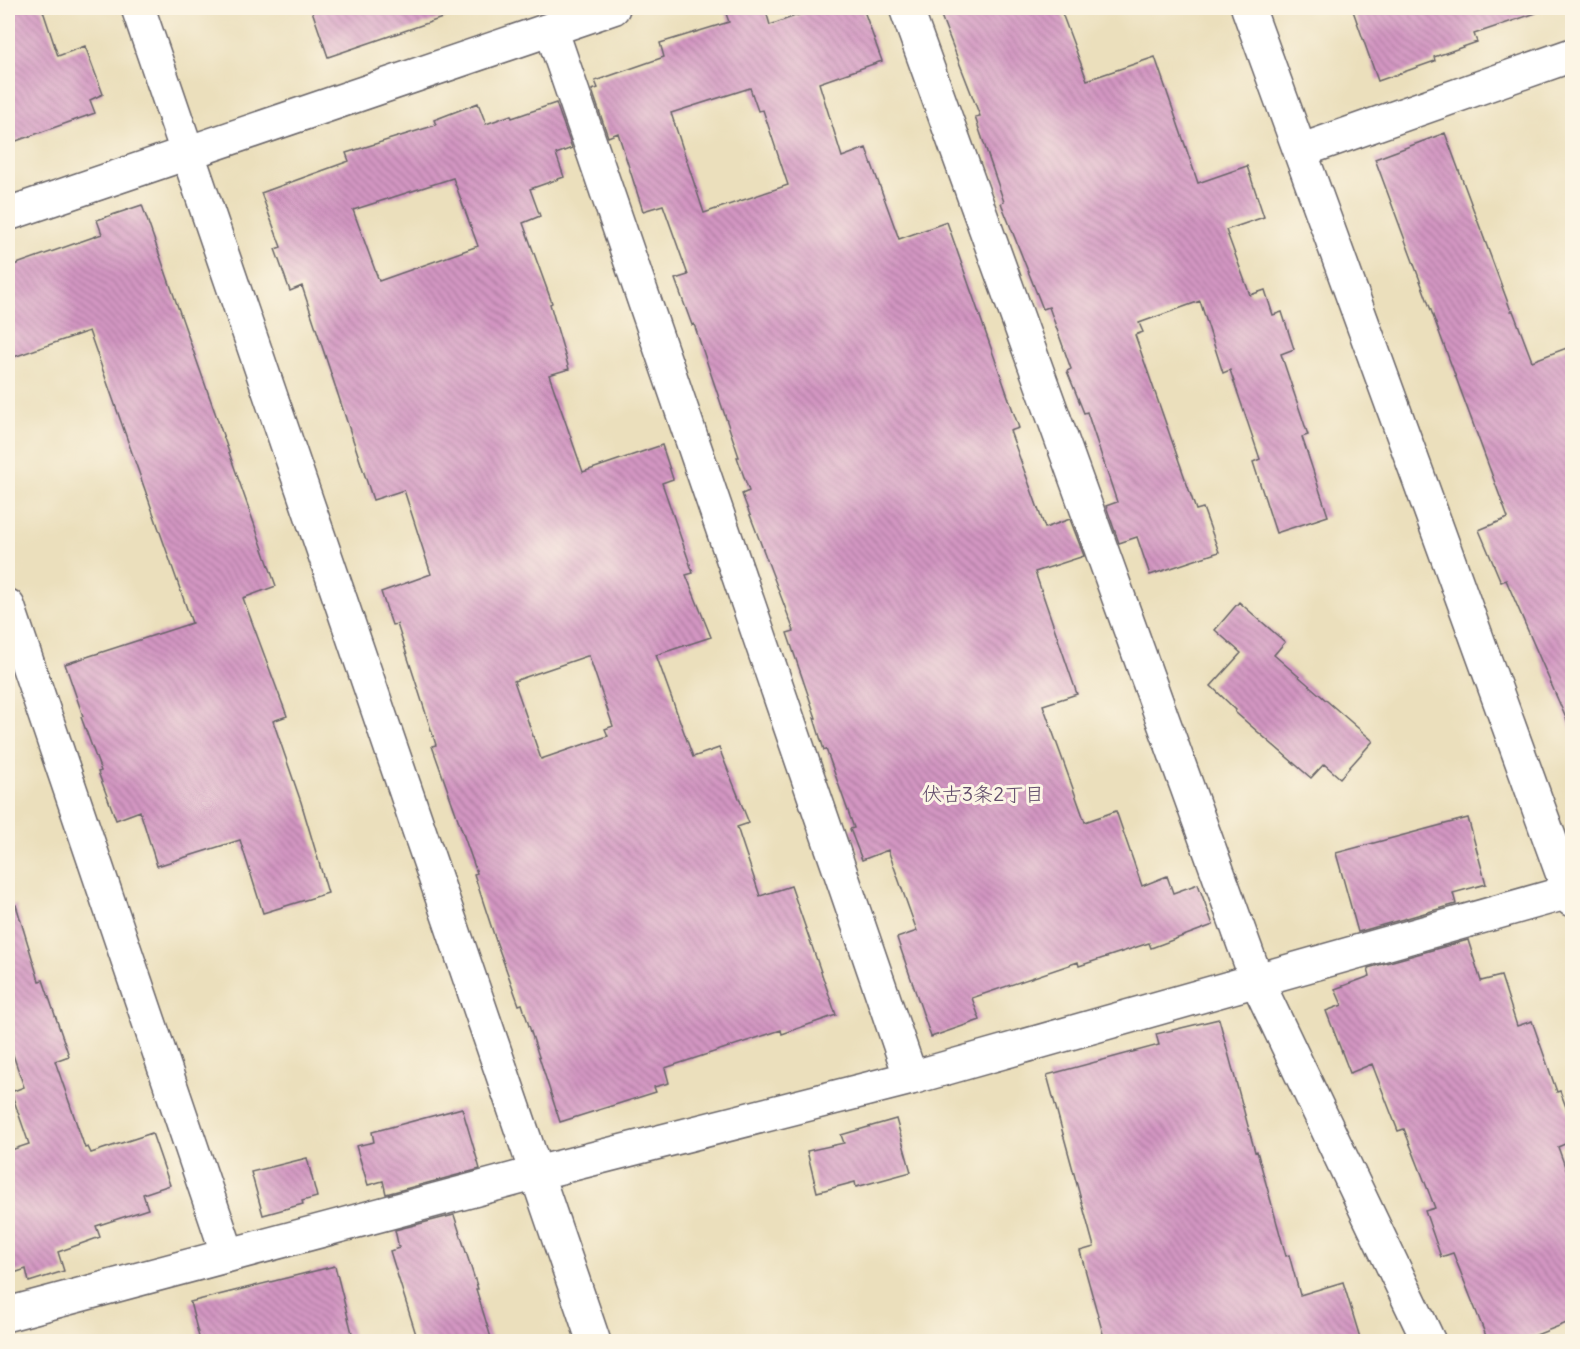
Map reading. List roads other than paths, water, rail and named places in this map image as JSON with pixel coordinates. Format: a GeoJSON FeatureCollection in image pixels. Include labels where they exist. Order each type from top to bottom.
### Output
{"type":"FeatureCollection","features":[{"type":"Feature","properties":{"kind":"street"},"geometry":{"type":"LineString","coordinates":[[138,8],[594,1341]]}},
{"type":"Feature","properties":{"kind":"street"},"geometry":{"type":"LineString","coordinates":[[8,214],[613,8]]}},
{"type":"Feature","properties":{"kind":"street"},"geometry":{"type":"LineString","coordinates":[[906,8],[1257,981],[1429,1341]]}},
{"type":"Feature","properties":{"kind":"street"},"geometry":{"type":"LineString","coordinates":[[8,1314],[537,1173],[910,1078],[1572,894],[1248,8]]}},
{"type":"Feature","properties":{"kind":"street"},"geometry":{"type":"LineString","coordinates":[[551,28],[910,1078]]}},
{"type":"Feature","properties":{"kind":"street"},"geometry":{"type":"LineString","coordinates":[[1300,151],[1572,56]]}},
{"type":"Feature","properties":{"kind":"street"},"geometry":{"type":"LineString","coordinates":[[8,606],[228,1255]]}},
{"type":"Feature","properties":{"kind":"district","name":"伏古3条2丁目"},"geometry":{"type":"Point","coordinates":[983,794]}}]}
